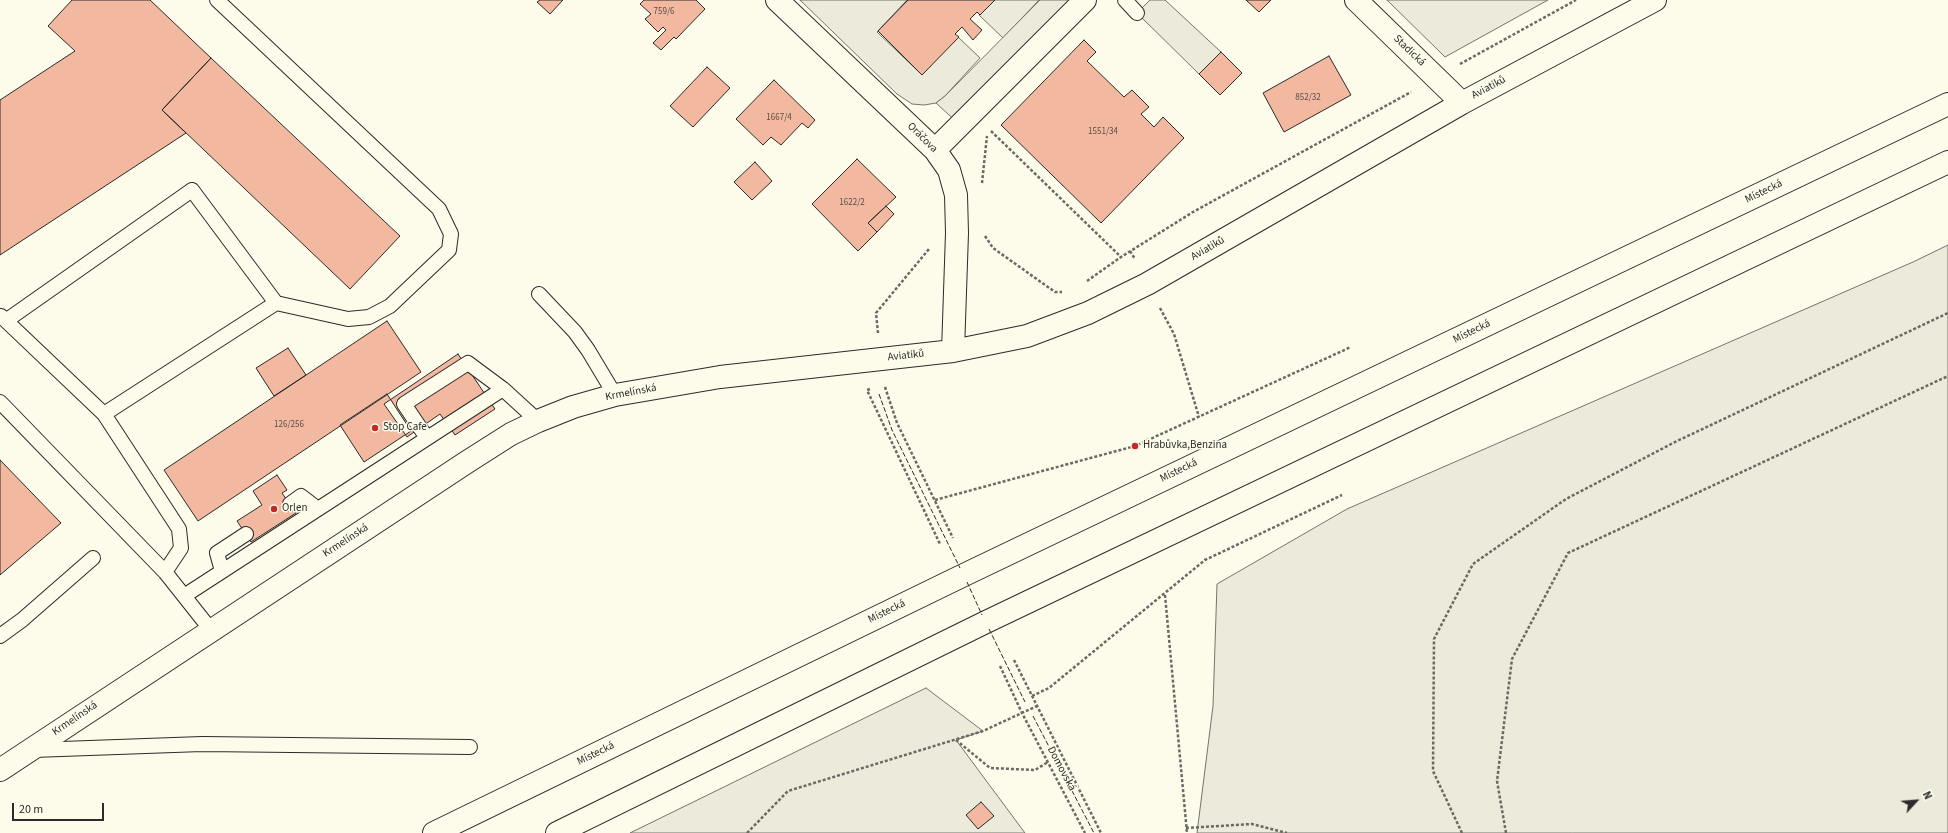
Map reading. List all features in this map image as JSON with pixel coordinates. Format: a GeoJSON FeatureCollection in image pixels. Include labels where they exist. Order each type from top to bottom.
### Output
{"type":"FeatureCollection","features":[{"type":"Feature","properties":{"kind":"main road","name":"Oráčova"},"geometry":{"type":"LineString","coordinates":[[777,0],[935,150],[948,170],[956,194],[957,234],[953,351]]}},
{"type":"Feature","properties":{"kind":"main road"},"geometry":{"type":"LineString","coordinates":[[935,150],[1085,0]]}},
{"type":"Feature","properties":{"kind":"main road","name":"Stadická"},"geometry":{"type":"LineString","coordinates":[[1356,0],[1462,103]]}},
{"type":"Feature","properties":{"kind":"main road","name":"Aviatiků"},"geometry":{"type":"LineString","coordinates":[[720,377],[953,351],[1027,336],[1088,313],[1147,284],[1462,103],[1655,0]]}},
{"type":"Feature","properties":{"kind":"main road","name":"Místecká"},"geometry":{"type":"LineString","coordinates":[[434,833],[966,574],[1948,104]]}},
{"type":"Feature","properties":{"kind":"main road"},"geometry":{"type":"LineString","coordinates":[[557,833],[986,622],[1948,162]]}},
{"type":"Feature","properties":{"kind":"main road","name":"Krmelínská"},"geometry":{"type":"LineString","coordinates":[[0,770],[210,630],[511,434],[573,407],[615,395],[720,377]]}},
{"type":"Feature","properties":{"kind":"lane"},"geometry":{"type":"LineString","coordinates":[[165,572],[181,548],[179,530],[104,414],[4,318],[192,190],[276,303],[348,318],[369,317],[390,306],[449,250],[451,234],[439,209],[217,0]]}},
{"type":"Feature","properties":{"kind":"lane"},"geometry":{"type":"LineString","coordinates":[[1125,0],[1137,13]]}},
{"type":"Feature","properties":{"kind":"lane"},"geometry":{"type":"LineString","coordinates":[[539,294],[575,332],[588,350],[615,395]]}},
{"type":"Feature","properties":{"kind":"lane"},"geometry":{"type":"LineString","coordinates":[[104,414],[276,303]]}},
{"type":"Feature","properties":{"kind":"lane"},"geometry":{"type":"LineString","coordinates":[[427,438],[404,404],[468,363],[503,389],[538,421]]}},
{"type":"Feature","properties":{"kind":"lane"},"geometry":{"type":"LineString","coordinates":[[184,596],[503,389]]}},
{"type":"Feature","properties":{"kind":"lane"},"geometry":{"type":"LineString","coordinates":[[0,402],[165,572],[210,630]]}},
{"type":"Feature","properties":{"kind":"lane"},"geometry":{"type":"LineString","coordinates":[[290,504],[301,496],[318,509]]}},
{"type":"Feature","properties":{"kind":"lane"},"geometry":{"type":"LineString","coordinates":[[222,571],[217,553],[246,534]]}},
{"type":"Feature","properties":{"kind":"lane"},"geometry":{"type":"LineString","coordinates":[[0,636],[22,620],[92,558]]}},
{"type":"Feature","properties":{"kind":"lane"},"geometry":{"type":"LineString","coordinates":[[29,750],[202,744],[470,747]]}},
{"type":"Feature","properties":{"kind":"path"},"geometry":{"type":"LineString","coordinates":[[1083,284],[1130,251],[1193,212],[1576,0]]}},
{"type":"Feature","properties":{"kind":"path"},"geometry":{"type":"LineString","coordinates":[[982,189],[988,128],[1121,257]]}},
{"type":"Feature","properties":{"kind":"path"},"geometry":{"type":"LineString","coordinates":[[981,232],[993,248],[1056,292],[1063,292]]}},
{"type":"Feature","properties":{"kind":"path"},"geometry":{"type":"LineString","coordinates":[[953,538],[897,423],[885,386],[876,313],[939,236],[957,234]]}},
{"type":"Feature","properties":{"kind":"path"},"geometry":{"type":"LineString","coordinates":[[1130,251],[1174,334],[1198,417]]}},
{"type":"Feature","properties":{"kind":"path"},"geometry":{"type":"LineString","coordinates":[[1462,833],[1433,772],[1434,639],[1474,564],[1573,495],[1675,442],[1948,313]]}},
{"type":"Feature","properties":{"kind":"path"},"geometry":{"type":"LineString","coordinates":[[935,500],[1135,446],[1351,347]]}},
{"type":"Feature","properties":{"kind":"path"},"geometry":{"type":"LineString","coordinates":[[1506,833],[1497,781],[1512,659],[1568,553],[1948,376]]}},
{"type":"Feature","properties":{"kind":"path"},"geometry":{"type":"LineString","coordinates":[[879,388],[885,386]]}},
{"type":"Feature","properties":{"kind":"path"},"geometry":{"type":"LineString","coordinates":[[873,389],[867,390],[940,544]]}},
{"type":"Feature","properties":{"kind":"path"},"geometry":{"type":"LineString","coordinates":[[1032,696],[1049,688],[1205,560],[1342,495]]}},
{"type":"Feature","properties":{"kind":"path"},"geometry":{"type":"LineString","coordinates":[[1165,594],[1187,833]]}},
{"type":"Feature","properties":{"kind":"path"},"geometry":{"type":"LineString","coordinates":[[1014,660],[1101,833]]}},
{"type":"Feature","properties":{"kind":"path","name":"Domovská"},"geometry":{"type":"LineString","coordinates":[[1000,666],[1022,713],[1086,833]]}},
{"type":"Feature","properties":{"kind":"path"},"geometry":{"type":"LineString","coordinates":[[747,833],[788,791],[983,731],[1036,706]]}},
{"type":"Feature","properties":{"kind":"path"},"geometry":{"type":"LineString","coordinates":[[955,740],[990,768],[1035,770],[1048,762]]}},
{"type":"Feature","properties":{"kind":"path"},"geometry":{"type":"LineString","coordinates":[[1186,828],[1252,824],[1286,833]]}},
{"type":"Feature","properties":{"kind":"shaded area"},"geometry":{"type":"Polygon","coordinates":[[[800,0],[907,0],[877,32],[921,74],[958,37],[980,58],[945,96],[936,103],[924,105],[912,104],[897,94],[800,0]]]}},
{"type":"Feature","properties":{"kind":"shaded area"},"geometry":{"type":"Polygon","coordinates":[[[994,0],[1039,0],[1003,38],[979,15],[994,0]]]}},
{"type":"Feature","properties":{"kind":"shaded area"},"geometry":{"type":"Polygon","coordinates":[[[1040,0],[1085,0],[960,125],[936,103],[945,96],[1040,0]]]}},
{"type":"Feature","properties":{"kind":"shaded area"},"geometry":{"type":"Polygon","coordinates":[[[1150,0],[1165,0],[1221,52],[1199,74],[1137,13],[1150,0]]]}},
{"type":"Feature","properties":{"kind":"shaded area"},"geometry":{"type":"Polygon","coordinates":[[[1387,0],[1548,0],[1445,57],[1387,0]]]}},
{"type":"Feature","properties":{"kind":"shaded area"},"geometry":{"type":"Polygon","coordinates":[[[1948,245],[1948,833],[1197,833],[1213,706],[1217,584],[1347,509],[1913,262],[1948,245]]]}},
{"type":"Feature","properties":{"kind":"shaded area"},"geometry":{"type":"Polygon","coordinates":[[[926,688],[983,731],[956,740],[1025,833],[630,833],[926,688]]]}},
{"type":"Feature","properties":{"kind":"building"},"geometry":{"type":"Polygon","coordinates":[[[72,0],[150,0],[211,58],[162,110],[186,133],[0,255],[0,100],[75,51],[48,26],[72,0]]]}},
{"type":"Feature","properties":{"kind":"building"},"geometry":{"type":"Polygon","coordinates":[[[540,0],[563,0],[550,14],[537,2],[540,0]]]}},
{"type":"Feature","properties":{"kind":"building"},"geometry":{"type":"Polygon","coordinates":[[[644,0],[696,0],[705,9],[676,39],[674,37],[661,50],[653,43],[666,30],[663,27],[658,32],[645,19],[651,14],[640,4],[644,0]]]}},
{"type":"Feature","properties":{"kind":"building"},"geometry":{"type":"Polygon","coordinates":[[[908,0],[995,0],[980,15],[977,12],[970,19],[982,30],[973,40],[962,27],[955,34],[959,37],[922,75],[878,31],[908,0]]]}},
{"type":"Feature","properties":{"kind":"building"},"geometry":{"type":"Polygon","coordinates":[[[1246,0],[1271,0],[1259,12],[1246,0]]]}},
{"type":"Feature","properties":{"kind":"building"},"geometry":{"type":"Polygon","coordinates":[[[1084,40],[1096,52],[1087,61],[1124,97],[1132,90],[1149,107],[1141,114],[1154,127],[1163,117],[1184,138],[1101,223],[1001,125],[1084,40]]]}},
{"type":"Feature","properties":{"kind":"building"},"geometry":{"type":"Polygon","coordinates":[[[1221,52],[1242,73],[1220,95],[1199,74],[1221,52]]]}},
{"type":"Feature","properties":{"kind":"building"},"geometry":{"type":"Polygon","coordinates":[[[1329,56],[1351,95],[1284,132],[1263,93],[1329,56]]]}},
{"type":"Feature","properties":{"kind":"building"},"geometry":{"type":"Polygon","coordinates":[[[211,58],[400,236],[350,289],[162,110],[211,58]]]}},
{"type":"Feature","properties":{"kind":"building"},"geometry":{"type":"Polygon","coordinates":[[[707,67],[730,88],[693,127],[670,106],[707,67]]]}},
{"type":"Feature","properties":{"kind":"building"},"geometry":{"type":"Polygon","coordinates":[[[774,80],[815,120],[808,128],[802,123],[781,145],[771,137],[763,145],[736,119],[774,80]]]}},
{"type":"Feature","properties":{"kind":"building"},"geometry":{"type":"Polygon","coordinates":[[[857,159],[896,197],[868,223],[877,232],[858,251],[812,204],[857,159]]]}},
{"type":"Feature","properties":{"kind":"building"},"geometry":{"type":"Polygon","coordinates":[[[755,162],[772,181],[752,200],[734,182],[755,162]]]}},
{"type":"Feature","properties":{"kind":"building"},"geometry":{"type":"Polygon","coordinates":[[[886,206],[894,214],[877,232],[868,223],[886,206]]]}},
{"type":"Feature","properties":{"kind":"building"},"geometry":{"type":"Polygon","coordinates":[[[387,321],[421,372],[198,521],[164,470],[387,321]]]}},
{"type":"Feature","properties":{"kind":"building"},"geometry":{"type":"Polygon","coordinates":[[[288,348],[306,375],[274,396],[256,368],[288,348]]]}},
{"type":"Feature","properties":{"kind":"building"},"geometry":{"type":"Polygon","coordinates":[[[458,354],[495,409],[455,435],[440,414],[407,437],[384,404],[458,354]]]}},
{"type":"Feature","properties":{"kind":"building","name":"Stop Cafe"},"geometry":{"type":"Polygon","coordinates":[[[387,394],[411,431],[364,462],[340,425],[387,394]]]}},
{"type":"Feature","properties":{"kind":"building"},"geometry":{"type":"Polygon","coordinates":[[[0,460],[61,523],[0,575],[0,460]]]}},
{"type":"Feature","properties":{"kind":"building","name":"Orlen"},"geometry":{"type":"Polygon","coordinates":[[[277,475],[287,490],[282,493],[296,513],[251,542],[237,521],[262,505],[253,491],[277,475]]]}},
{"type":"Feature","properties":{"kind":"building"},"geometry":{"type":"Polygon","coordinates":[[[981,802],[994,816],[978,829],[966,815],[981,802]]]}},
{"type":"Feature","properties":{"kind":"fence"},"geometry":{"type":"LineString","coordinates":[[879,394],[892,430],[960,568]]}},
{"type":"Feature","properties":{"kind":"fence"},"geometry":{"type":"LineString","coordinates":[[967,582],[982,615]]}},
{"type":"Feature","properties":{"kind":"fence"},"geometry":{"type":"LineString","coordinates":[[989,629],[1025,702]]}},
{"type":"Feature","properties":{"kind":"fence"},"geometry":{"type":"LineString","coordinates":[[1033,716],[1094,833]]}},
{"type":"Feature","properties":{"kind":"place","name":"Stop Cafe"},"geometry":{"type":"Point","coordinates":[375,428]}},
{"type":"Feature","properties":{"kind":"place","name":"Hrabůvka,Benzina"},"geometry":{"type":"Point","coordinates":[1135,446]}},
{"type":"Feature","properties":{"kind":"place","name":"Orlen"},"geometry":{"type":"Point","coordinates":[274,509]}}]}
